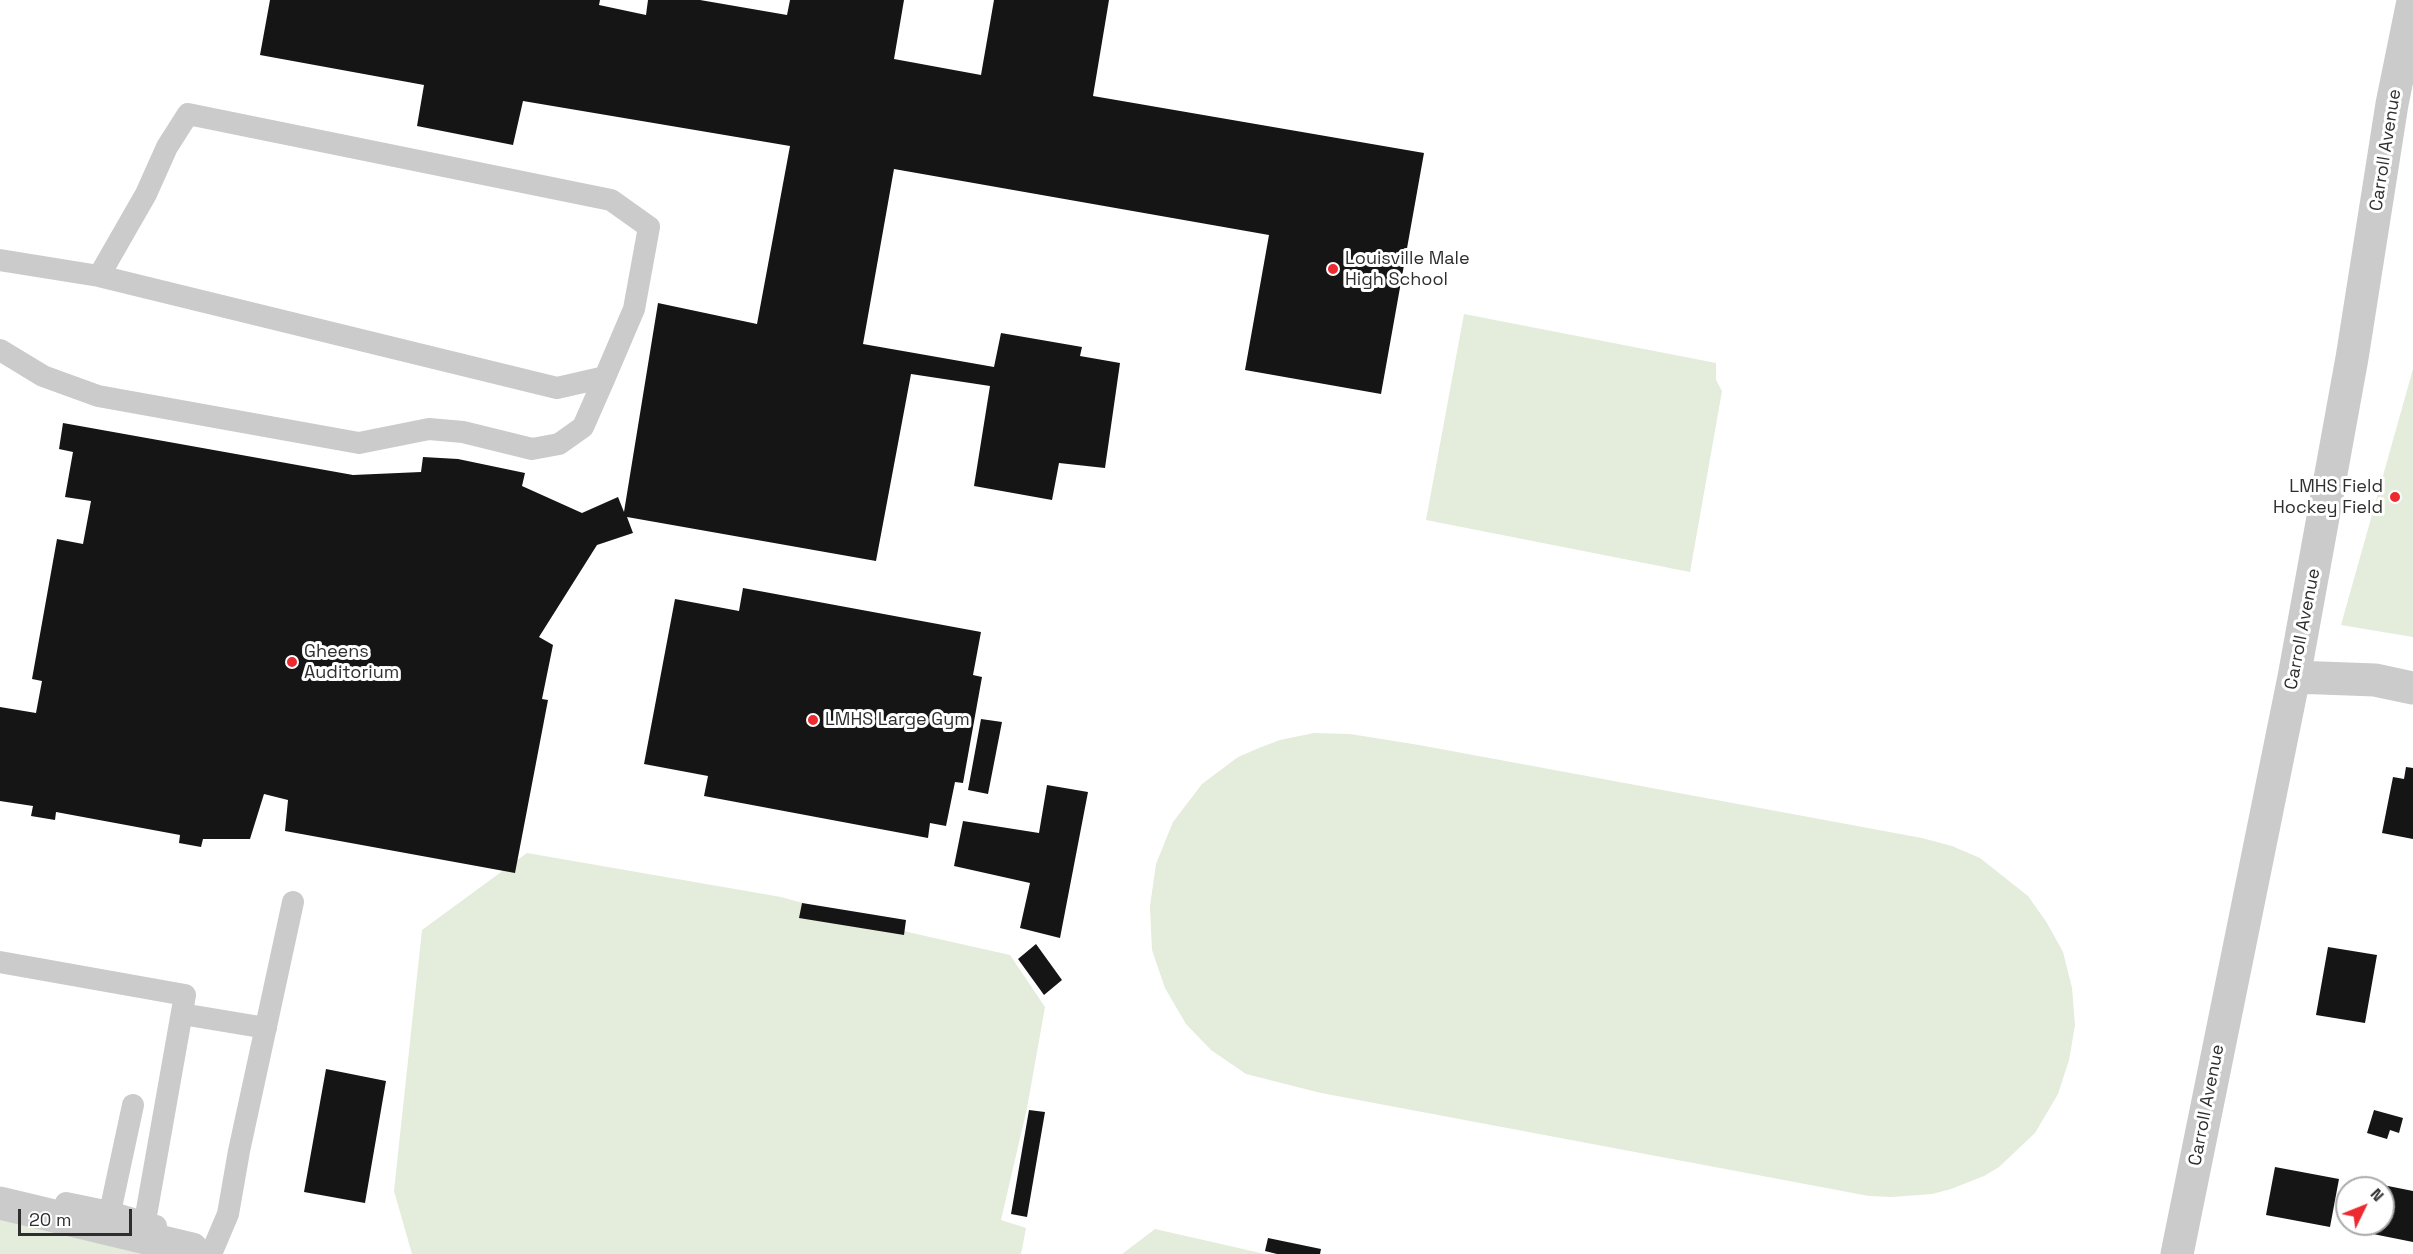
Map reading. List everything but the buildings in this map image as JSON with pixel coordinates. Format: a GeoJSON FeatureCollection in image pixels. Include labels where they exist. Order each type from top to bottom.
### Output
{"type":"FeatureCollection","features":[{"type":"Feature","properties":{"kind":"street","name":"Carroll Avenue"},"geometry":{"type":"LineString","coordinates":[[2177,1254],[2294,677],[2352,358],[2392,105],[2413,1]]}},
{"type":"Feature","properties":{"kind":"street"},"geometry":{"type":"LineString","coordinates":[[2294,677],[2375,680],[2413,688]]}},
{"type":"Feature","properties":{"kind":"street"},"geometry":{"type":"LineString","coordinates":[[0,1203],[198,1253]]}},
{"type":"Feature","properties":{"kind":"lane"},"geometry":{"type":"LineString","coordinates":[[0,350],[43,376],[98,396],[360,443],[429,429],[463,432],[532,449],[559,444],[583,426],[634,309],[649,226],[611,200],[188,114],[167,147],[146,194],[99,276]]}},
{"type":"Feature","properties":{"kind":"lane"},"geometry":{"type":"LineString","coordinates":[[0,260],[99,276],[556,388],[605,377]]}},
{"type":"Feature","properties":{"kind":"lane"},"geometry":{"type":"LineString","coordinates":[[0,1191],[145,1221],[186,1240],[198,1253],[228,1214],[239,1151],[293,902]]}},
{"type":"Feature","properties":{"kind":"lane"},"geometry":{"type":"LineString","coordinates":[[0,962],[185,995],[145,1221]]}},
{"type":"Feature","properties":{"kind":"lane"},"geometry":{"type":"LineString","coordinates":[[182,1014],[266,1028]]}},
{"type":"Feature","properties":{"kind":"lane"},"geometry":{"type":"LineString","coordinates":[[110,1212],[133,1105]]}},
{"type":"Feature","properties":{"kind":"green space"},"geometry":{"type":"Polygon","coordinates":[[[1464,314],[1716,363],[1716,380],[1722,391],[1690,572],[1426,520],[1464,314]]]}},
{"type":"Feature","properties":{"kind":"green space","name":"LMHS Field Hockey Field"},"geometry":{"type":"Polygon","coordinates":[[[2413,369],[2413,637],[2341,625],[2413,369]]]}},
{"type":"Feature","properties":{"kind":"green space"},"geometry":{"type":"Polygon","coordinates":[[[1314,733],[1350,734],[1419,745],[1922,838],[1952,846],[1980,858],[2028,896],[2047,923],[2063,952],[2072,988],[2075,1025],[2069,1060],[2058,1094],[2035,1133],[1999,1167],[1984,1176],[1951,1189],[1932,1194],[1891,1197],[1869,1196],[1321,1093],[1246,1074],[1211,1050],[1186,1024],[1165,988],[1152,950],[1150,906],[1156,864],[1173,822],[1202,784],[1238,757],[1280,740],[1314,733]]]}},
{"type":"Feature","properties":{"kind":"green space"},"geometry":{"type":"Polygon","coordinates":[[[527,853],[781,897],[912,933],[1010,955],[1045,1007],[1027,1108],[1001,1220],[1026,1228],[1021,1254],[412,1254],[394,1191],[422,930],[527,853]]]}},
{"type":"Feature","properties":{"kind":"green space"},"geometry":{"type":"Polygon","coordinates":[[[0,1203],[194,1254],[0,1254],[0,1203]]]}},
{"type":"Feature","properties":{"kind":"green space"},"geometry":{"type":"Polygon","coordinates":[[[1155,1229],[1265,1254],[1122,1254],[1155,1229]]]}},
{"type":"Feature","properties":{"kind":"place","name":"Louisville Male High School"},"geometry":{"type":"Point","coordinates":[1333,269]}},
{"type":"Feature","properties":{"kind":"place","name":"LMHS Field Hockey Field"},"geometry":{"type":"Point","coordinates":[2395,497]}},
{"type":"Feature","properties":{"kind":"place","name":"Gheens Auditorium"},"geometry":{"type":"Point","coordinates":[292,662]}},
{"type":"Feature","properties":{"kind":"place","name":"LMHS Large Gym"},"geometry":{"type":"Point","coordinates":[813,720]}}]}
